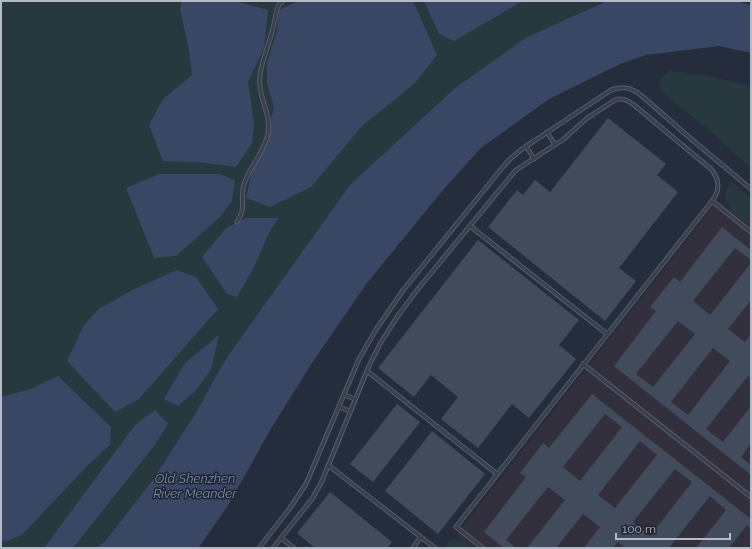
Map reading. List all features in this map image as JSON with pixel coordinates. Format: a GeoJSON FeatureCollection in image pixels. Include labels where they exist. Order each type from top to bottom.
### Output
{"type":"FeatureCollection","features":[{"type":"Feature","properties":{"kind":"lane"},"geometry":{"type":"LineString","coordinates":[[237,222],[243,210],[244,185],[246,178],[264,147],[269,127],[268,116],[260,86],[261,76],[277,9],[283,1]]}},
{"type":"Feature","properties":{"kind":"lane"},"geometry":{"type":"LineString","coordinates":[[259,548],[301,492],[311,473],[359,359],[388,310],[506,163],[526,146],[611,90],[621,87],[628,88],[642,96],[751,189]]}},
{"type":"Feature","properties":{"kind":"lane"},"geometry":{"type":"LineString","coordinates":[[273,548],[312,499],[322,481],[355,399],[380,344],[397,317],[418,289],[513,173],[564,139],[581,123],[597,111],[615,100],[626,99],[711,169],[718,181],[718,190],[712,201],[456,527],[483,548]]}},
{"type":"Feature","properties":{"kind":"lane"},"geometry":{"type":"LineString","coordinates":[[547,132],[555,145]]}},
{"type":"Feature","properties":{"kind":"lane"},"geometry":{"type":"LineString","coordinates":[[526,146],[534,158]]}},
{"type":"Feature","properties":{"kind":"lane"},"geometry":{"type":"LineString","coordinates":[[712,201],[751,232]]}},
{"type":"Feature","properties":{"kind":"lane"},"geometry":{"type":"LineString","coordinates":[[470,226],[607,334]]}},
{"type":"Feature","properties":{"kind":"lane"},"geometry":{"type":"LineString","coordinates":[[584,364],[751,497]]}},
{"type":"Feature","properties":{"kind":"lane"},"geometry":{"type":"LineString","coordinates":[[367,371],[498,474]]}},
{"type":"Feature","properties":{"kind":"lane"},"geometry":{"type":"LineString","coordinates":[[344,395],[355,399]]}},
{"type":"Feature","properties":{"kind":"lane"},"geometry":{"type":"LineString","coordinates":[[339,407],[350,412]]}},
{"type":"Feature","properties":{"kind":"lane"},"geometry":{"type":"LineString","coordinates":[[328,465],[435,548]]}},
{"type":"Feature","properties":{"kind":"lane"},"geometry":{"type":"LineString","coordinates":[[281,538],[294,548]]}},
{"type":"Feature","properties":{"kind":"lane"},"geometry":{"type":"LineString","coordinates":[[413,548],[421,538]]}},
{"type":"Feature","properties":{"kind":"shaded area"},"geometry":{"type":"Polygon","coordinates":[[[1,1],[617,1],[605,2],[527,37],[228,356],[197,411],[152,481],[106,540],[97,548],[1,548],[1,1]]]}},
{"type":"Feature","properties":{"kind":"shaded area"},"geometry":{"type":"Polygon","coordinates":[[[670,71],[702,75],[751,86],[751,168],[716,136],[665,94],[660,87],[660,81],[663,76],[670,71]]]}},
{"type":"Feature","properties":{"kind":"shaded area"},"geometry":{"type":"Polygon","coordinates":[[[732,182],[751,198],[751,226],[734,213],[726,202],[725,196],[727,189],[732,182]]]}},
{"type":"Feature","properties":{"kind":"shaded area"},"geometry":{"type":"Polygon","coordinates":[[[718,200],[751,226],[751,548],[473,548],[456,535],[718,200]]]}},
{"type":"Feature","properties":{"kind":"shaded area"},"geometry":{"type":"Polygon","coordinates":[[[455,540],[464,541],[473,548],[446,548],[448,542],[455,540]]]}},
{"type":"Feature","properties":{"kind":"water"},"geometry":{"type":"Polygon","coordinates":[[[182,1],[236,1],[268,10],[264,48],[248,82],[254,123],[252,143],[236,167],[197,162],[163,161],[149,125],[163,99],[192,75],[189,50],[180,9],[182,1]]]}},
{"type":"Feature","properties":{"kind":"water"},"geometry":{"type":"Polygon","coordinates":[[[298,1],[413,1],[437,55],[414,84],[362,126],[311,187],[270,207],[246,198],[253,167],[265,139],[274,108],[267,83],[267,62],[277,31],[279,10],[298,1]]]}},
{"type":"Feature","properties":{"kind":"water"},"geometry":{"type":"Polygon","coordinates":[[[424,1],[523,1],[454,41],[439,34],[424,1]]]}},
{"type":"Feature","properties":{"kind":"water","name":"Old Shenzhen River Meander"},"geometry":{"type":"Polygon","coordinates":[[[736,1],[751,5],[751,53],[719,46],[646,55],[620,64],[549,99],[481,148],[443,190],[367,283],[314,360],[272,427],[227,507],[199,547],[97,548],[106,540],[152,481],[197,411],[228,356],[350,185],[454,89],[527,37],[605,2],[736,1]]]}},
{"type":"Feature","properties":{"kind":"water"},"geometry":{"type":"Polygon","coordinates":[[[159,174],[220,174],[235,180],[232,201],[220,217],[176,256],[154,258],[126,188],[159,174]]]}},
{"type":"Feature","properties":{"kind":"water"},"geometry":{"type":"Polygon","coordinates":[[[245,218],[278,218],[268,235],[254,267],[237,297],[227,294],[202,257],[226,228],[245,218]]]}},
{"type":"Feature","properties":{"kind":"water"},"geometry":{"type":"Polygon","coordinates":[[[177,270],[196,277],[218,309],[139,399],[115,412],[67,361],[84,325],[99,309],[132,290],[177,270]]]}},
{"type":"Feature","properties":{"kind":"water"},"geometry":{"type":"Polygon","coordinates":[[[219,335],[211,370],[195,391],[178,406],[164,399],[185,363],[219,335]]]}},
{"type":"Feature","properties":{"kind":"water"},"geometry":{"type":"Polygon","coordinates":[[[58,376],[111,427],[110,445],[89,464],[23,534],[5,542],[1,540],[1,397],[30,389],[58,376]]]}},
{"type":"Feature","properties":{"kind":"water"},"geometry":{"type":"Polygon","coordinates":[[[155,410],[168,424],[154,446],[73,548],[44,548],[135,425],[155,410]]]}},
{"type":"Feature","properties":{"kind":"building"},"geometry":{"type":"Polygon","coordinates":[[[608,118],[666,164],[657,175],[678,192],[619,268],[636,281],[605,321],[488,227],[517,190],[523,195],[535,180],[550,192],[608,118]]]}},
{"type":"Feature","properties":{"kind":"building"},"geometry":{"type":"Polygon","coordinates":[[[722,227],[751,250],[751,260],[735,248],[693,301],[710,315],[751,263],[751,300],[728,329],[745,342],[751,334],[751,378],[748,376],[706,429],[723,442],[751,406],[751,443],[741,457],[751,465],[751,475],[614,366],[656,311],[650,307],[674,277],[680,282],[722,227]],[[678,321],[636,374],[653,387],[695,334],[678,321]],[[713,348],[671,402],[688,415],[730,361],[713,348]]]}},
{"type":"Feature","properties":{"kind":"building"},"geometry":{"type":"Polygon","coordinates":[[[478,240],[579,320],[559,345],[576,359],[529,418],[512,404],[478,448],[441,419],[458,397],[431,375],[414,397],[378,368],[478,240]]]}},
{"type":"Feature","properties":{"kind":"building"},"geometry":{"type":"Polygon","coordinates":[[[592,394],[751,519],[751,529],[747,525],[729,548],[696,548],[726,510],[710,496],[669,548],[626,548],[618,542],[613,548],[584,548],[600,527],[583,514],[556,548],[527,548],[565,500],[548,487],[506,540],[516,548],[504,548],[484,532],[526,477],[520,473],[543,443],[549,448],[592,394]],[[605,414],[563,467],[580,481],[622,427],[605,414]],[[640,441],[598,495],[615,508],[657,455],[640,441]],[[675,469],[633,522],[650,536],[692,482],[675,469]]]}},
{"type":"Feature","properties":{"kind":"building"},"geometry":{"type":"Polygon","coordinates":[[[397,404],[420,422],[373,482],[350,464],[397,404]]]}},
{"type":"Feature","properties":{"kind":"building"},"geometry":{"type":"Polygon","coordinates":[[[432,431],[485,474],[438,534],[385,491],[432,431]]]}},
{"type":"Feature","properties":{"kind":"building"},"geometry":{"type":"Polygon","coordinates":[[[330,492],[392,542],[387,548],[315,548],[297,533],[330,492]]]}}]}
